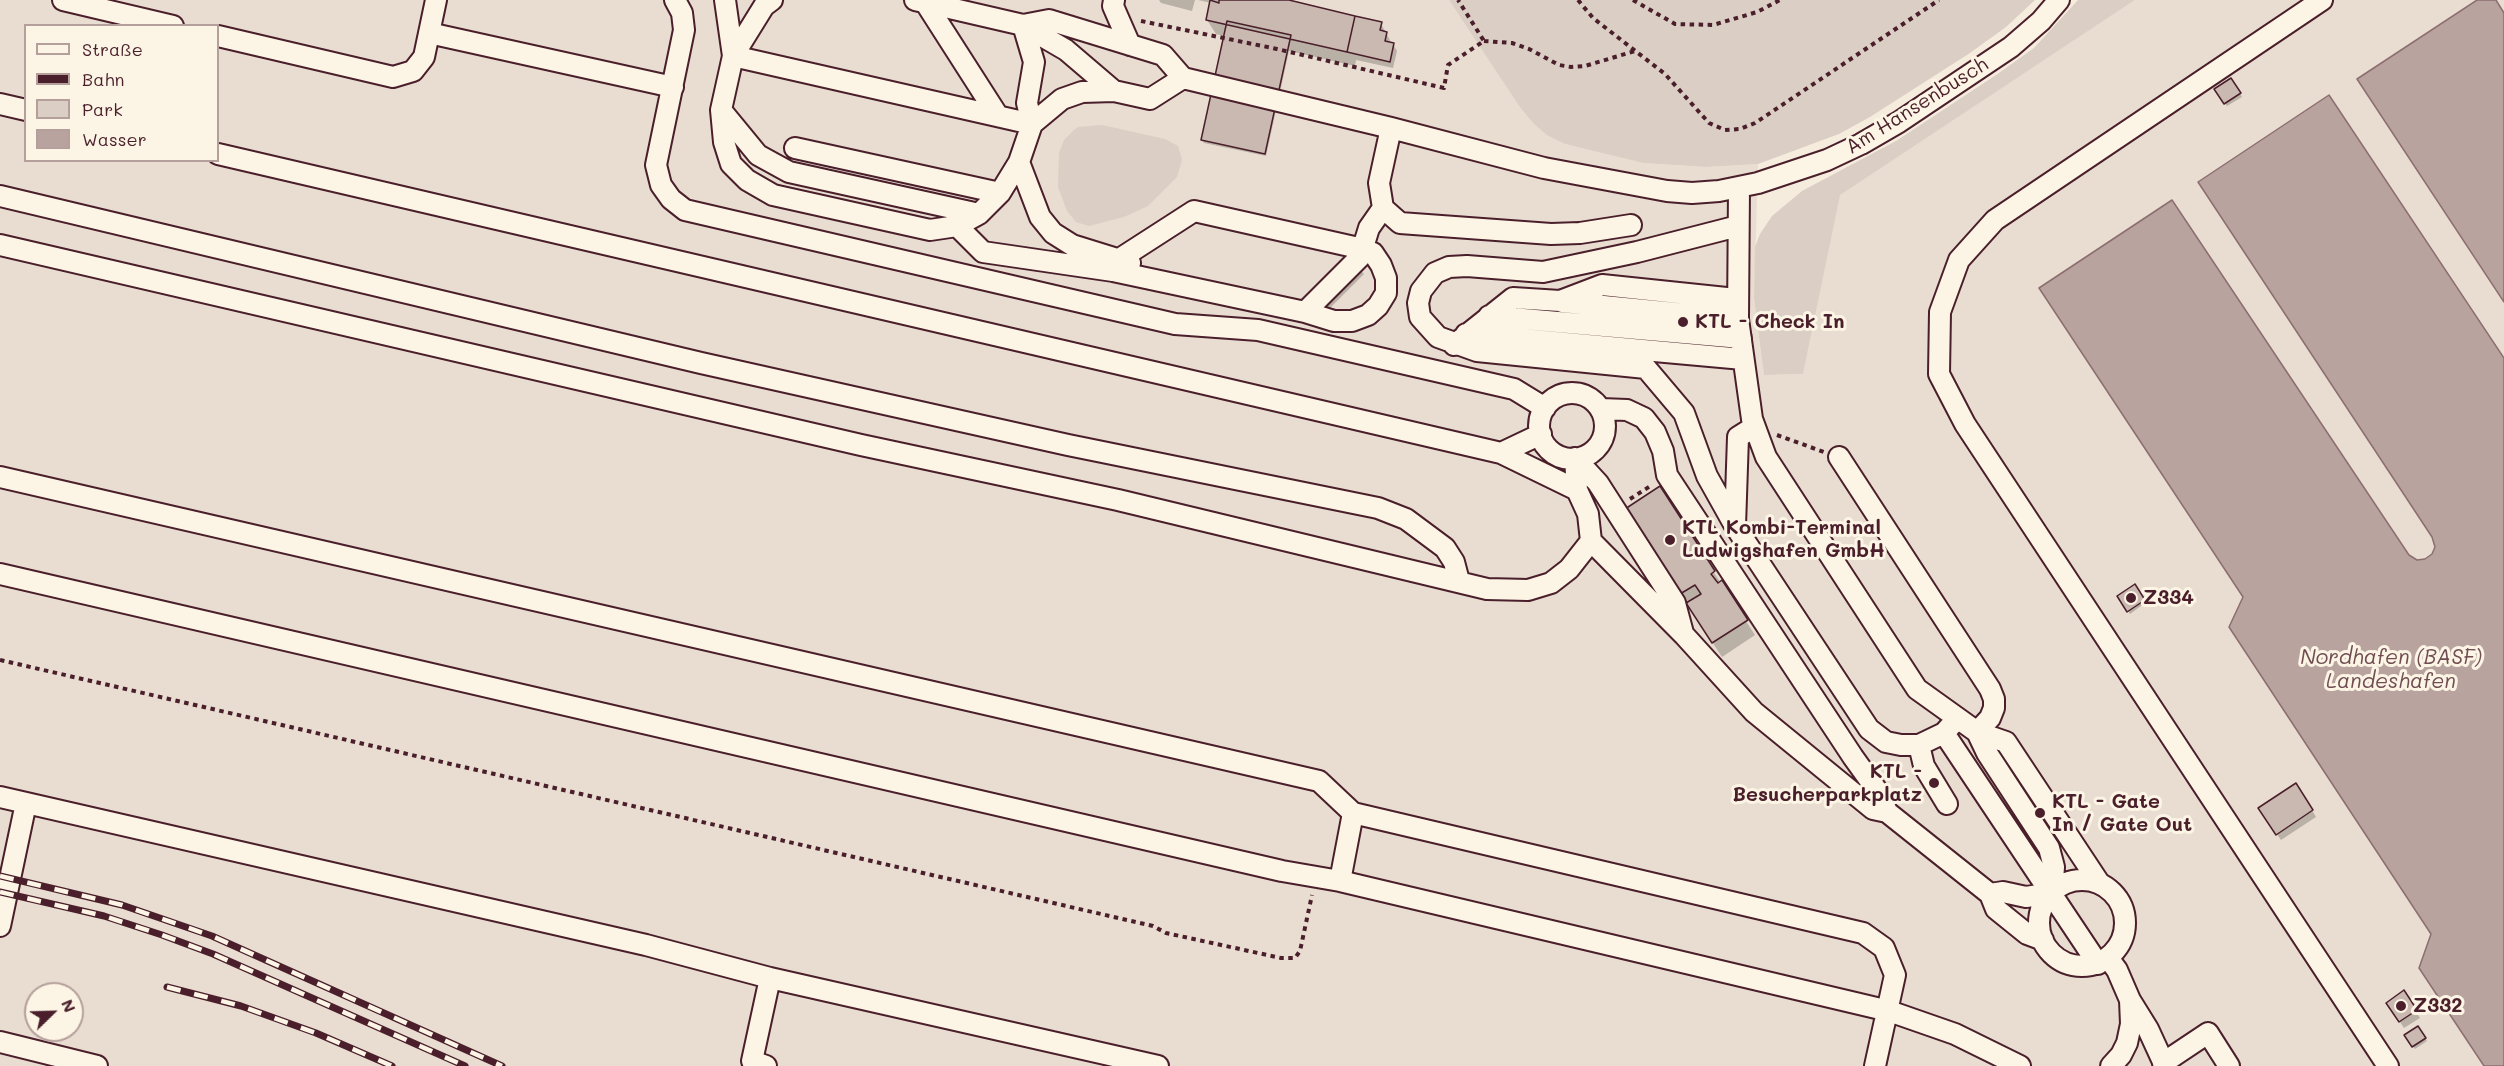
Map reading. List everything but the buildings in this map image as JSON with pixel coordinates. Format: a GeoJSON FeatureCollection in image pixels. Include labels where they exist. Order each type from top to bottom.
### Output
{"type":"FeatureCollection","features":[{"type":"Feature","properties":{"kind":"street"},"geometry":{"type":"LineString","coordinates":[[63,0],[165,24]]}},
{"type":"Feature","properties":{"kind":"street"},"geometry":{"type":"LineString","coordinates":[[675,0],[682,13],[684,30],[656,165],[661,185],[671,199],[685,210],[1175,324],[1258,330],[1502,386],[1514,389],[1545,408]]}},
{"type":"Feature","properties":{"kind":"street"},"geometry":{"type":"LineString","coordinates":[[725,0],[733,56]]}},
{"type":"Feature","properties":{"kind":"street"},"geometry":{"type":"LineString","coordinates":[[772,0],[764,6],[733,56],[721,110],[724,142],[731,164],[747,180],[774,195],[930,230],[957,226],[979,214],[1000,193],[1019,162],[1032,124],[1062,99],[1082,92],[1114,91],[1150,99],[1183,78],[1163,55],[1048,20],[1023,25]]}},
{"type":"Feature","properties":{"kind":"street","name":"Am Hansenbusch"},"geometry":{"type":"LineString","coordinates":[[1183,78],[1391,128],[1544,168],[1666,191],[1692,193],[1739,188],[1827,160],[1889,127],[2011,47],[2041,21],[2060,0]]}},
{"type":"Feature","properties":{"kind":"street"},"geometry":{"type":"LineString","coordinates":[[2322,0],[1995,220],[1959,260],[1947,291],[1940,312],[1940,374],[1965,424],[2388,1066]]}},
{"type":"Feature","properties":{"kind":"street"},"geometry":{"type":"LineString","coordinates":[[219,36],[393,77],[413,71],[424,57],[433,1]]}},
{"type":"Feature","properties":{"kind":"street"},"geometry":{"type":"LineString","coordinates":[[920,1],[999,116]]}},
{"type":"Feature","properties":{"kind":"street"},"geometry":{"type":"LineString","coordinates":[[920,1],[1023,25],[1066,50],[1114,91]]}},
{"type":"Feature","properties":{"kind":"street"},"geometry":{"type":"LineString","coordinates":[[1116,8],[1130,45]]}},
{"type":"Feature","properties":{"kind":"street"},"geometry":{"type":"LineString","coordinates":[[1023,25],[1034,62],[1027,103],[1032,124]]}},
{"type":"Feature","properties":{"kind":"street"},"geometry":{"type":"LineString","coordinates":[[429,33],[673,87]]}},
{"type":"Feature","properties":{"kind":"street"},"geometry":{"type":"LineString","coordinates":[[733,56],[1032,124]]}},
{"type":"Feature","properties":{"kind":"street"},"geometry":{"type":"LineString","coordinates":[[0,104],[24,110]]}},
{"type":"Feature","properties":{"kind":"street"},"geometry":{"type":"LineString","coordinates":[[721,110],[758,155],[789,172],[979,214]]}},
{"type":"Feature","properties":{"kind":"street"},"geometry":{"type":"LineString","coordinates":[[1391,128],[1378,183],[1383,208],[1400,223],[1540,233],[1580,233],[1631,225]]}},
{"type":"Feature","properties":{"kind":"street"},"geometry":{"type":"LineString","coordinates":[[795,148],[1000,193]]}},
{"type":"Feature","properties":{"kind":"street"},"geometry":{"type":"LineString","coordinates":[[219,154],[1501,453],[1576,490]]}},
{"type":"Feature","properties":{"kind":"street"},"geometry":{"type":"LineString","coordinates":[[1019,162],[1040,217],[1053,233],[1072,245],[1118,260],[1274,294]]}},
{"type":"Feature","properties":{"kind":"street"},"geometry":{"type":"LineString","coordinates":[[1739,188],[1737,299],[1739,329],[1754,427],[1766,458],[1917,689],[1950,726],[2052,893],[2103,961],[2117,970],[2164,1064],[2208,1033],[2229,1066]]}},
{"type":"Feature","properties":{"kind":"street"},"geometry":{"type":"LineString","coordinates":[[0,196],[701,363],[1068,445],[1378,508],[1406,519],[1445,548],[1454,562],[1459,581]]}},
{"type":"Feature","properties":{"kind":"street"},"geometry":{"type":"LineString","coordinates":[[1305,312],[1360,257],[1369,228],[1383,208]]}},
{"type":"Feature","properties":{"kind":"street"},"geometry":{"type":"LineString","coordinates":[[957,226],[983,252],[1113,271],[1305,312],[1334,321],[1352,321],[1368,315],[1378,306],[1386,293],[1386,278],[1373,253],[1194,211],[1118,260]]}},
{"type":"Feature","properties":{"kind":"street"},"geometry":{"type":"LineString","coordinates":[[1738,226],[1637,252],[1543,272],[1467,266],[1449,267],[1435,273],[1427,281],[1420,291],[1418,303],[1420,317],[1438,338],[1743,359]]}},
{"type":"Feature","properties":{"kind":"street"},"geometry":{"type":"LineString","coordinates":[[0,245],[861,445],[1118,500],[1487,589],[1528,590],[1558,579],[1591,541]]}},
{"type":"Feature","properties":{"kind":"street"},"geometry":{"type":"LineString","coordinates":[[1513,298],[1515,270]]}},
{"type":"Feature","properties":{"kind":"street"},"geometry":{"type":"LineString","coordinates":[[1560,301],[1602,285],[1737,299]]}},
{"type":"Feature","properties":{"kind":"street"},"geometry":{"type":"LineString","coordinates":[[1460,340],[1513,298],[1560,301],[1739,329]]}},
{"type":"Feature","properties":{"kind":"street"},"geometry":{"type":"LineString","coordinates":[[1489,316],[1739,329]]}},
{"type":"Feature","properties":{"kind":"street"},"geometry":{"type":"LineString","coordinates":[[1460,340],[1477,351],[1646,368],[1684,413],[1707,476],[1735,526],[1869,729],[1886,742],[1901,745],[1919,745],[1950,726],[1977,732],[2006,742],[2100,884],[2117,898],[2125,919],[2122,941],[2103,961],[2076,966],[2066,963],[2056,958],[2043,940],[2040,915],[2044,903],[2052,893],[2054,867],[2049,848],[1987,753],[1977,732]]}},
{"type":"Feature","properties":{"kind":"street"},"geometry":{"type":"LineString","coordinates":[[1601,409],[1605,428],[1603,437],[1592,452],[1575,458],[1566,458],[1550,450],[1541,434],[1541,416],[1552,399],[1562,394],[1584,395],[1601,409],[1627,410],[1644,418],[1655,432],[1663,451],[1667,475],[1852,757],[1881,796],[1887,813]]}},
{"type":"Feature","properties":{"kind":"street"},"geometry":{"type":"LineString","coordinates":[[1735,526],[1738,437],[1754,427]]}},
{"type":"Feature","properties":{"kind":"street"},"geometry":{"type":"LineString","coordinates":[[1501,453],[1541,434]]}},
{"type":"Feature","properties":{"kind":"street"},"geometry":{"type":"LineString","coordinates":[[1575,458],[1576,490],[1588,514],[1591,541],[1684,635],[1754,712],[1873,809],[1887,813],[1990,894],[1996,909],[2027,934],[2043,940]]}},
{"type":"Feature","properties":{"kind":"street"},"geometry":{"type":"LineString","coordinates":[[1575,458],[1598,483],[1676,603],[1684,635]]}},
{"type":"Feature","properties":{"kind":"street"},"geometry":{"type":"LineString","coordinates":[[1839,458],[1990,689],[1994,699],[1994,708],[1990,718],[1977,732]]}},
{"type":"Feature","properties":{"kind":"street"},"geometry":{"type":"LineString","coordinates":[[0,477],[1319,781],[1353,813],[1863,933],[1884,948],[1895,975],[1875,1066]]}},
{"type":"Feature","properties":{"kind":"street"},"geometry":{"type":"LineString","coordinates":[[0,574],[1282,871],[1340,881],[1888,1011],[1955,1034],[2020,1066]]}},
{"type":"Feature","properties":{"kind":"street"},"geometry":{"type":"LineString","coordinates":[[1919,745],[1924,766],[1947,804]]}},
{"type":"Feature","properties":{"kind":"street"},"geometry":{"type":"LineString","coordinates":[[0,797],[646,945],[771,978],[1158,1066]]}},
{"type":"Feature","properties":{"kind":"street"},"geometry":{"type":"LineString","coordinates":[[0,926],[26,803]]}},
{"type":"Feature","properties":{"kind":"street"},"geometry":{"type":"LineString","coordinates":[[1340,881],[1353,813]]}},
{"type":"Feature","properties":{"kind":"street"},"geometry":{"type":"LineString","coordinates":[[1990,894],[2003,892],[2026,897],[2052,893],[2074,881],[2083,880],[2100,884]]}},
{"type":"Feature","properties":{"kind":"street"},"geometry":{"type":"LineString","coordinates":[[766,1066],[752,1061],[771,978]]}},
{"type":"Feature","properties":{"kind":"street"},"geometry":{"type":"LineString","coordinates":[[2111,1066],[2121,1055],[2127,1043],[2132,1024],[2130,1000]]}},
{"type":"Feature","properties":{"kind":"street"},"geometry":{"type":"LineString","coordinates":[[0,1042],[97,1066]]}},
{"type":"Feature","properties":{"kind":"path"},"geometry":{"type":"LineString","coordinates":[[1458,0],[1484,41]]}},
{"type":"Feature","properties":{"kind":"path"},"geometry":{"type":"LineString","coordinates":[[1578,0],[1593,18],[1665,74],[1709,123],[1725,130],[1740,129],[1755,123],[1939,0]]}},
{"type":"Feature","properties":{"kind":"path"},"geometry":{"type":"LineString","coordinates":[[1633,0],[1675,24],[1713,25],[1757,12],[1780,0]]}},
{"type":"Feature","properties":{"kind":"path"},"geometry":{"type":"LineString","coordinates":[[1116,8],[1444,88],[1448,65],[1484,41],[1512,43],[1559,65],[1571,67],[1585,66],[1636,51]]}},
{"type":"Feature","properties":{"kind":"path"},"geometry":{"type":"LineString","coordinates":[[0,660],[1153,926],[1166,933],[1281,958],[1295,958],[1300,951],[1312,899],[1310,876]]}},
{"type":"Feature","properties":{"kind":"shaded area"},"geometry":{"type":"Polygon","coordinates":[[[0,0],[1449,0],[1533,123],[1565,144],[1643,163],[1706,167],[1758,164],[1754,299],[1764,375],[1803,374],[1839,195],[2135,0],[2504,0],[2504,1066],[0,1066],[0,0]]]}},
{"type":"Feature","properties":{"kind":"green space"},"geometry":{"type":"Polygon","coordinates":[[[1449,0],[2035,0],[2006,27],[1970,53],[1870,117],[1839,134],[1758,164],[1706,167],[1643,163],[1565,144],[1547,135],[1520,107],[1449,0]]]}},
{"type":"Feature","properties":{"kind":"green space"},"geometry":{"type":"Polygon","coordinates":[[[2078,0],[2135,0],[1840,195],[1803,374],[1764,375],[1754,299],[1755,247],[1760,234],[1772,216],[1802,191],[1896,141],[1999,73],[2034,48],[2078,0]]]}},
{"type":"Feature","properties":{"kind":"green space"},"geometry":{"type":"Polygon","coordinates":[[[1102,125],[1165,139],[1178,146],[1182,160],[1177,177],[1148,206],[1124,217],[1089,226],[1076,222],[1067,211],[1058,187],[1059,153],[1064,140],[1078,127],[1102,125]]]}},
{"type":"Feature","properties":{"kind":"water"},"geometry":{"type":"Polygon","coordinates":[[[2477,0],[2496,0],[2504,13],[2504,302],[2357,79],[2477,0]]]}},
{"type":"Feature","properties":{"kind":"water","name":"Nordhafen (BASF) Landeshafen"},"geometry":{"type":"Polygon","coordinates":[[[2329,95],[2504,358],[2504,1066],[2484,1066],[2419,968],[2431,934],[2229,627],[2243,597],[2039,288],[2172,200],[2409,555],[2417,560],[2425,559],[2432,554],[2435,547],[2432,537],[2198,182],[2329,95]]]}},
{"type":"Feature","properties":{"kind":"railway"},"geometry":{"type":"LineString","coordinates":[[0,876],[122,905],[212,936],[502,1066]]}},
{"type":"Feature","properties":{"kind":"railway"},"geometry":{"type":"LineString","coordinates":[[0,892],[104,916],[213,954],[465,1066]]}},
{"type":"Feature","properties":{"kind":"railway"},"geometry":{"type":"LineString","coordinates":[[167,987],[241,1006],[316,1033],[392,1066]]}},
{"type":"Feature","properties":{"kind":"place","name":"KTL - Check In"},"geometry":{"type":"Point","coordinates":[1683,322]}},
{"type":"Feature","properties":{"kind":"place","name":"KTL Kombi-Terminal Ludwigshafen GmbH"},"geometry":{"type":"Point","coordinates":[1670,540]}},
{"type":"Feature","properties":{"kind":"place","name":"Z334"},"geometry":{"type":"Point","coordinates":[2131,598]}},
{"type":"Feature","properties":{"kind":"place","name":"KTL - Besucherparkplatz"},"geometry":{"type":"Point","coordinates":[1934,783]}},
{"type":"Feature","properties":{"kind":"place","name":"KTL - Gate In / Gate Out"},"geometry":{"type":"Point","coordinates":[2040,813]}},
{"type":"Feature","properties":{"kind":"place","name":"Z332"},"geometry":{"type":"Point","coordinates":[2401,1006]}}]}
